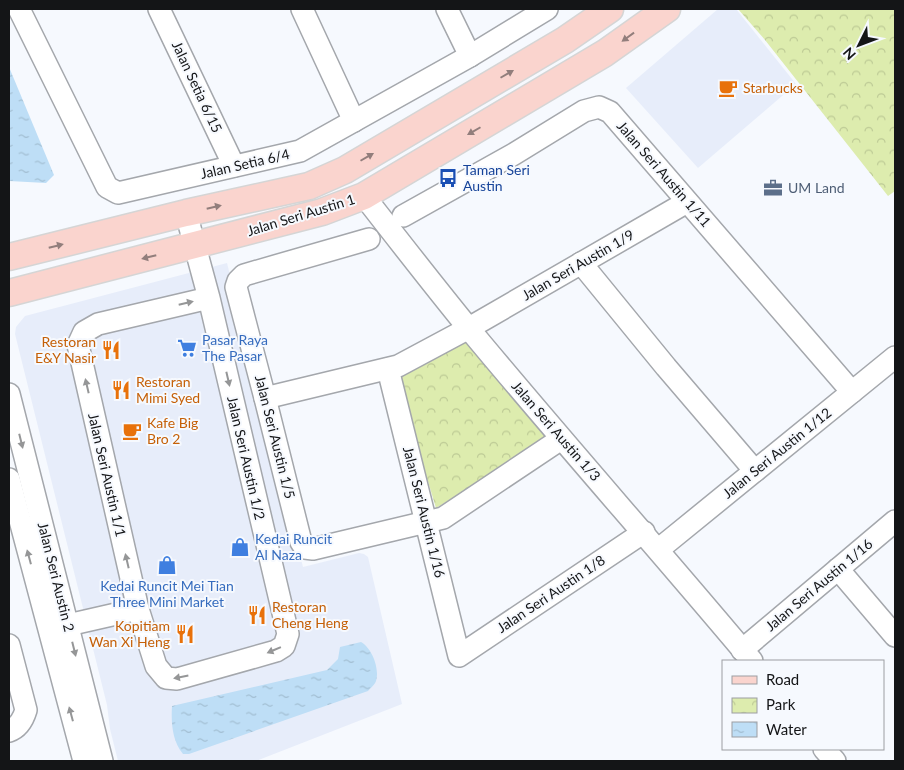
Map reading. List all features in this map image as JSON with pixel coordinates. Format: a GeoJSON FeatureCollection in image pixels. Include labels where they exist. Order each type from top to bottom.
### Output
{"type":"FeatureCollection","features":[{"type":"Feature","properties":{"kind":"main road","name":"Jalan Seri Austin 1"},"geometry":{"type":"LineString","coordinates":[[13,254],[309,186],[345,170],[565,40],[610,9]]}},
{"type":"Feature","properties":{"kind":"main road","name":"Jalan Seri Austin 1"},"geometry":{"type":"LineString","coordinates":[[19,290],[322,212],[364,196],[598,58],[667,9]]}},
{"type":"Feature","properties":{"kind":"main road"},"geometry":{"type":"LineString","coordinates":[[9,306],[19,290]]}},
{"type":"Feature","properties":{"kind":"street","name":"Jalan Setia 6/4"},"geometry":{"type":"LineString","coordinates":[[19,9],[107,187],[118,193],[300,151],[470,56],[547,9]]}},
{"type":"Feature","properties":{"kind":"street","name":"Jalan Setia 6/15"},"geometry":{"type":"LineString","coordinates":[[160,9],[234,166]]}},
{"type":"Feature","properties":{"kind":"street"},"geometry":{"type":"LineString","coordinates":[[302,9],[354,121]]}},
{"type":"Feature","properties":{"kind":"street"},"geometry":{"type":"LineString","coordinates":[[447,9],[470,56]]}},
{"type":"Feature","properties":{"kind":"street","name":"Jalan Seri Austin 1/11"},"geometry":{"type":"LineString","coordinates":[[403,216],[514,154],[584,111],[599,107],[610,112],[852,392]]}},
{"type":"Feature","properties":{"kind":"street","name":"Jalan Seri Austin 1/3"},"geometry":{"type":"LineString","coordinates":[[364,196],[469,328],[561,438],[659,549],[747,656]]}},
{"type":"Feature","properties":{"kind":"street","name":"Jalan Seri Austin 1/9"},"geometry":{"type":"LineString","coordinates":[[266,398],[398,366],[469,328],[688,202]]}},
{"type":"Feature","properties":{"kind":"street","name":"Jalan Seri Austin 1/2"},"geometry":{"type":"LineString","coordinates":[[186,213],[209,298],[288,634],[284,646],[276,651],[228,664]]}},
{"type":"Feature","properties":{"kind":"street","name":"Jalan Seri Austin 1/5"},"geometry":{"type":"LineString","coordinates":[[369,239],[244,275],[238,281],[236,287],[266,398],[301,542],[305,548],[313,549],[426,522]]}},
{"type":"Feature","properties":{"kind":"street"},"geometry":{"type":"LineString","coordinates":[[581,263],[666,367],[755,471]]}},
{"type":"Feature","properties":{"kind":"street","name":"Jalan Seri Austin 1/1"},"geometry":{"type":"LineString","coordinates":[[209,298],[98,324],[84,332],[78,345],[138,609],[156,666],[166,678],[177,679],[228,664]]}},
{"type":"Feature","properties":{"kind":"street","name":"Jalan Seri Austin 1/12"},"geometry":{"type":"LineString","coordinates":[[659,549],[895,357]]}},
{"type":"Feature","properties":{"kind":"street","name":"Jalan Seri Austin 1/16"},"geometry":{"type":"LineString","coordinates":[[388,369],[459,656]]}},
{"type":"Feature","properties":{"kind":"street","name":"Jalan Seri Austin 2"},"geometry":{"type":"LineString","coordinates":[[9,394],[102,761]]}},
{"type":"Feature","properties":{"kind":"street"},"geometry":{"type":"LineString","coordinates":[[426,522],[443,518],[561,438]]}},
{"type":"Feature","properties":{"kind":"street","name":"Jalan Seri Austin 2"},"geometry":{"type":"LineString","coordinates":[[9,479],[84,761]]}},
{"type":"Feature","properties":{"kind":"street","name":"Jalan Seri Austin 1/16"},"geometry":{"type":"LineString","coordinates":[[747,656],[838,569],[895,521]]}},
{"type":"Feature","properties":{"kind":"street","name":"Jalan Seri Austin 1/8"},"geometry":{"type":"LineString","coordinates":[[459,656],[644,532]]}},
{"type":"Feature","properties":{"kind":"street"},"geometry":{"type":"LineString","coordinates":[[838,569],[895,636]]}},
{"type":"Feature","properties":{"kind":"street"},"geometry":{"type":"LineString","coordinates":[[68,626],[138,609]]}},
{"type":"Feature","properties":{"kind":"street"},"geometry":{"type":"LineString","coordinates":[[9,645],[26,710],[23,720],[9,732]]}},
{"type":"Feature","properties":{"kind":"street"},"geometry":{"type":"LineString","coordinates":[[825,750],[835,761]]}},
{"type":"Feature","properties":{"kind":"shaded area"},"geometry":{"type":"Polygon","coordinates":[[[718,9],[736,9],[796,84],[698,168],[626,88],[718,9]]]}},
{"type":"Feature","properties":{"kind":"shaded area"},"geometry":{"type":"Polygon","coordinates":[[[227,263],[303,567],[359,553],[368,557],[402,704],[256,761],[118,761],[110,729],[107,705],[15,334],[16,327],[25,316],[227,263]]]}},
{"type":"Feature","properties":{"kind":"green space"},"geometry":{"type":"Polygon","coordinates":[[[738,9],[895,9],[895,191],[888,196],[765,40],[738,9]]]}},
{"type":"Feature","properties":{"kind":"green space"},"geometry":{"type":"Polygon","coordinates":[[[467,341],[550,438],[436,508],[397,379],[467,341]]]}},
{"type":"Feature","properties":{"kind":"water"},"geometry":{"type":"Polygon","coordinates":[[[9,67],[54,175],[46,183],[9,181],[9,67]]]}},
{"type":"Feature","properties":{"kind":"water"},"geometry":{"type":"Polygon","coordinates":[[[361,642],[372,654],[377,671],[375,682],[368,691],[189,754],[183,754],[179,749],[173,731],[172,706],[327,670],[338,659],[340,647],[361,642]]]}},
{"type":"Feature","properties":{"kind":"place","name":"Starbucks"},"geometry":{"type":"Point","coordinates":[728,88]}},
{"type":"Feature","properties":{"kind":"place","name":"Taman Seri Austin"},"geometry":{"type":"Point","coordinates":[448,178]}},
{"type":"Feature","properties":{"kind":"place","name":"UM Land"},"geometry":{"type":"Point","coordinates":[773,188]}},
{"type":"Feature","properties":{"kind":"place","name":"Pasar Raya The Pasar"},"geometry":{"type":"Point","coordinates":[187,348]}},
{"type":"Feature","properties":{"kind":"place","name":"Restoran E&Y Nasir"},"geometry":{"type":"Point","coordinates":[111,350]}},
{"type":"Feature","properties":{"kind":"place","name":"Restoran Mimi Syed"},"geometry":{"type":"Point","coordinates":[121,390]}},
{"type":"Feature","properties":{"kind":"place","name":"Kafe Big Bro 2"},"geometry":{"type":"Point","coordinates":[132,431]}},
{"type":"Feature","properties":{"kind":"place","name":"Kedai Runcit Al Naza"},"geometry":{"type":"Point","coordinates":[240,547]}},
{"type":"Feature","properties":{"kind":"place","name":"Kedai Runcit Mei Tian Three Mini Market"},"geometry":{"type":"Point","coordinates":[167,565]}},
{"type":"Feature","properties":{"kind":"place","name":"Restoran Cheng Heng"},"geometry":{"type":"Point","coordinates":[257,615]}},
{"type":"Feature","properties":{"kind":"place","name":"Kopitiam Wan Xi Heng"},"geometry":{"type":"Point","coordinates":[185,634]}}]}
